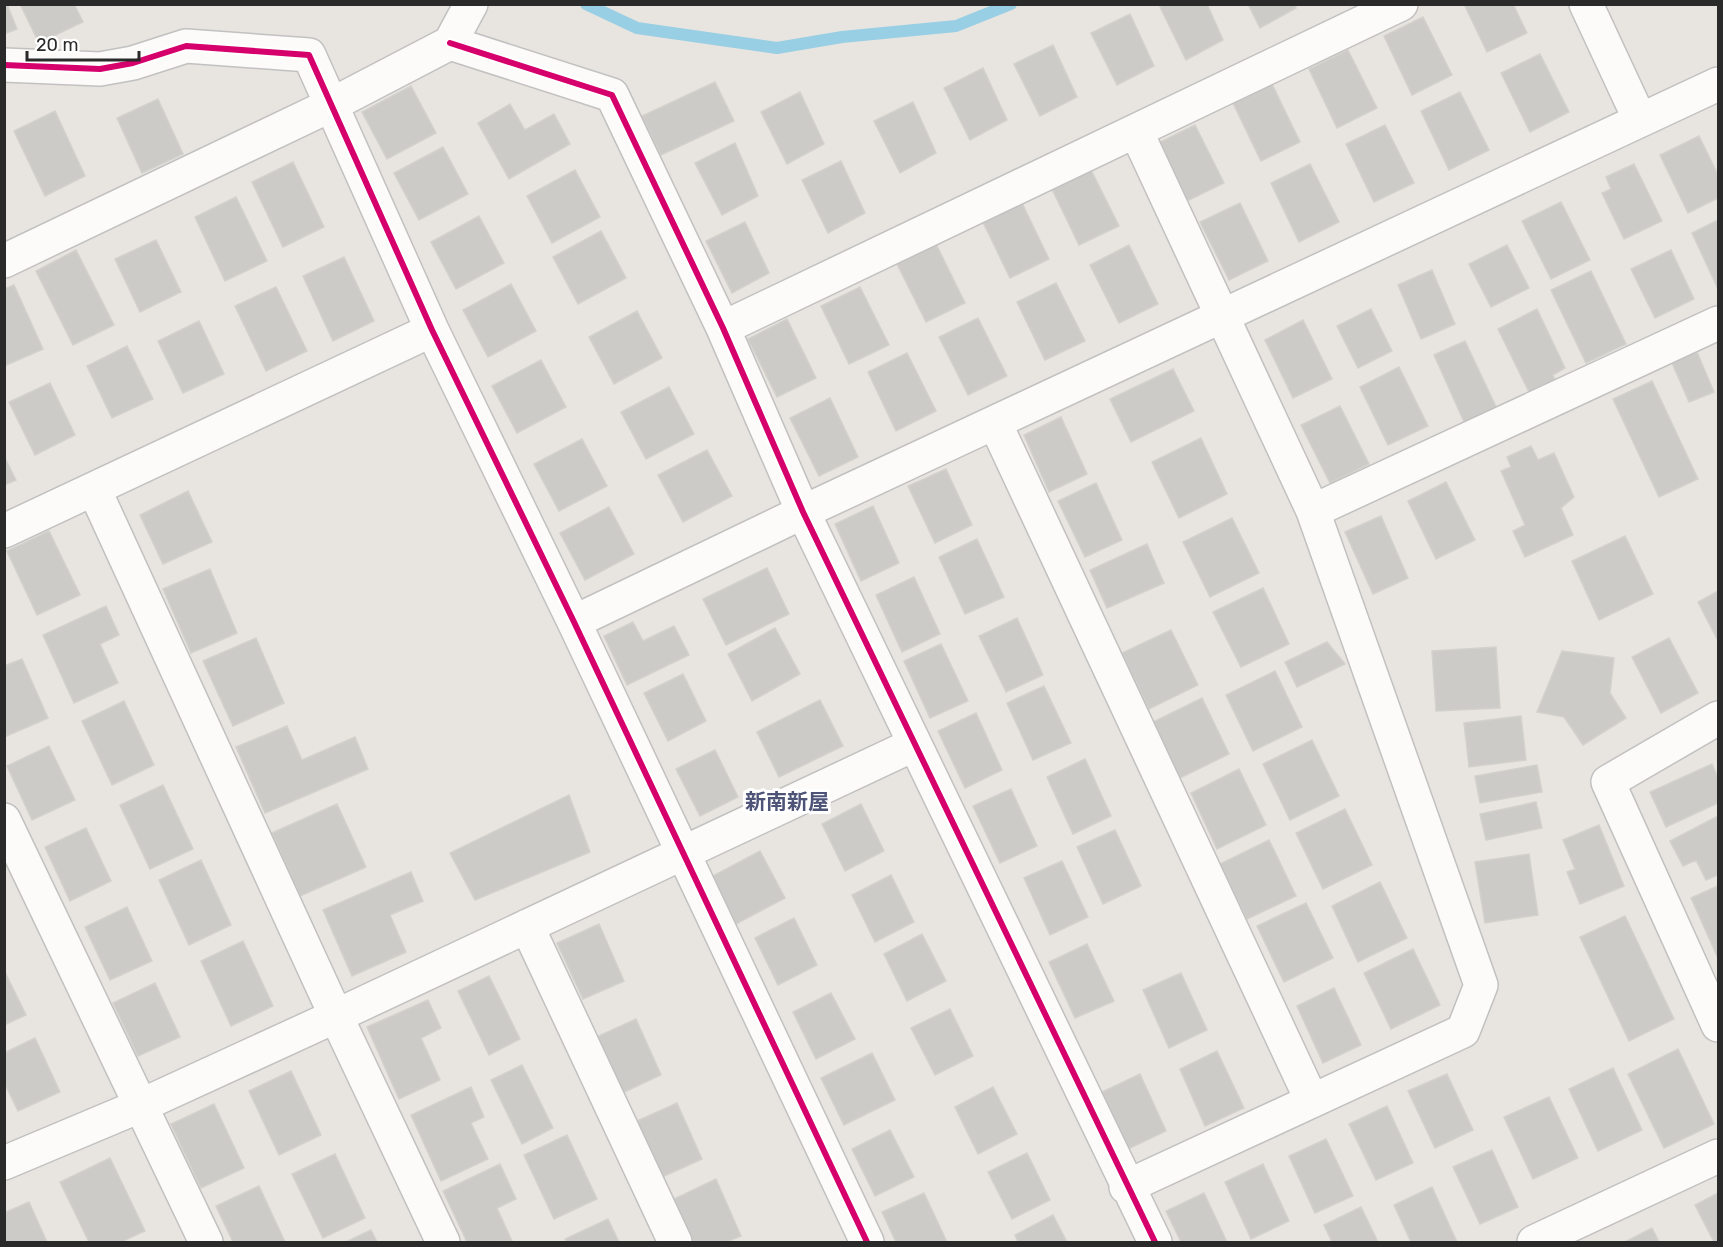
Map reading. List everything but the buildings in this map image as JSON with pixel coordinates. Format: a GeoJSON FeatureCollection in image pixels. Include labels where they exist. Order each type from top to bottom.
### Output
{"type":"FeatureCollection","features":[{"type":"Feature","properties":{"kind":"street"},"geometry":{"type":"LineString","coordinates":[[4,261],[332,105],[450,43],[471,4]]}},
{"type":"Feature","properties":{"kind":"street"},"geometry":{"type":"LineString","coordinates":[[723,328],[1401,4]]}},
{"type":"Feature","properties":{"kind":"street"},"geometry":{"type":"LineString","coordinates":[[1586,4],[1640,120]]}},
{"type":"Feature","properties":{"kind":"street"},"geometry":{"type":"LineString","coordinates":[[450,43],[612,95],[723,328],[802,512],[1126,1187],[1155,1242]]}},
{"type":"Feature","properties":{"kind":"street"},"geometry":{"type":"LineString","coordinates":[[4,65],[100,69],[133,63],[186,46],[309,55],[432,330],[574,622],[867,1242]]}},
{"type":"Feature","properties":{"kind":"street"},"geometry":{"type":"LineString","coordinates":[[574,622],[802,512],[1719,84]]}},
{"type":"Feature","properties":{"kind":"street"},"geometry":{"type":"LineString","coordinates":[[1126,1187],[1463,1031],[1481,985],[1313,511],[1136,131]]}},
{"type":"Feature","properties":{"kind":"street"},"geometry":{"type":"LineString","coordinates":[[1313,511],[1719,323]]}},
{"type":"Feature","properties":{"kind":"street"},"geometry":{"type":"LineString","coordinates":[[4,531],[432,330]]}},
{"type":"Feature","properties":{"kind":"street"},"geometry":{"type":"LineString","coordinates":[[995,423],[1312,1101]]}},
{"type":"Feature","properties":{"kind":"street"},"geometry":{"type":"LineString","coordinates":[[93,489],[443,1242]]}},
{"type":"Feature","properties":{"kind":"street"},"geometry":{"type":"LineString","coordinates":[[1719,718],[1608,782],[1710,982],[1719,1025]]}},
{"type":"Feature","properties":{"kind":"street"},"geometry":{"type":"LineString","coordinates":[[4,1163],[142,1105],[336,1016],[913,745]]}},
{"type":"Feature","properties":{"kind":"street"},"geometry":{"type":"LineString","coordinates":[[4,820],[206,1242]]}},
{"type":"Feature","properties":{"kind":"street"},"geometry":{"type":"LineString","coordinates":[[527,926],[675,1242]]}},
{"type":"Feature","properties":{"kind":"street"},"geometry":{"type":"LineString","coordinates":[[1533,1242],[1587,1231],[1719,1156]]}},
{"type":"Feature","properties":{"kind":"waterway"},"geometry":{"type":"LineString","coordinates":[[586,4],[637,28],[777,48],[842,37],[956,26],[1011,4]]}},
{"type":"Feature","properties":{"kind":"cycle path"},"geometry":{"type":"LineString","coordinates":[[450,43],[612,95],[723,328],[803,512],[1155,1242]]}},
{"type":"Feature","properties":{"kind":"cycle path"},"geometry":{"type":"LineString","coordinates":[[4,65],[100,69],[133,63],[186,46],[309,55],[432,330],[574,622],[867,1242]]}},
{"type":"Feature","properties":{"kind":"district","name":"新南新屋"},"geometry":{"type":"Point","coordinates":[787,802]}}]}
